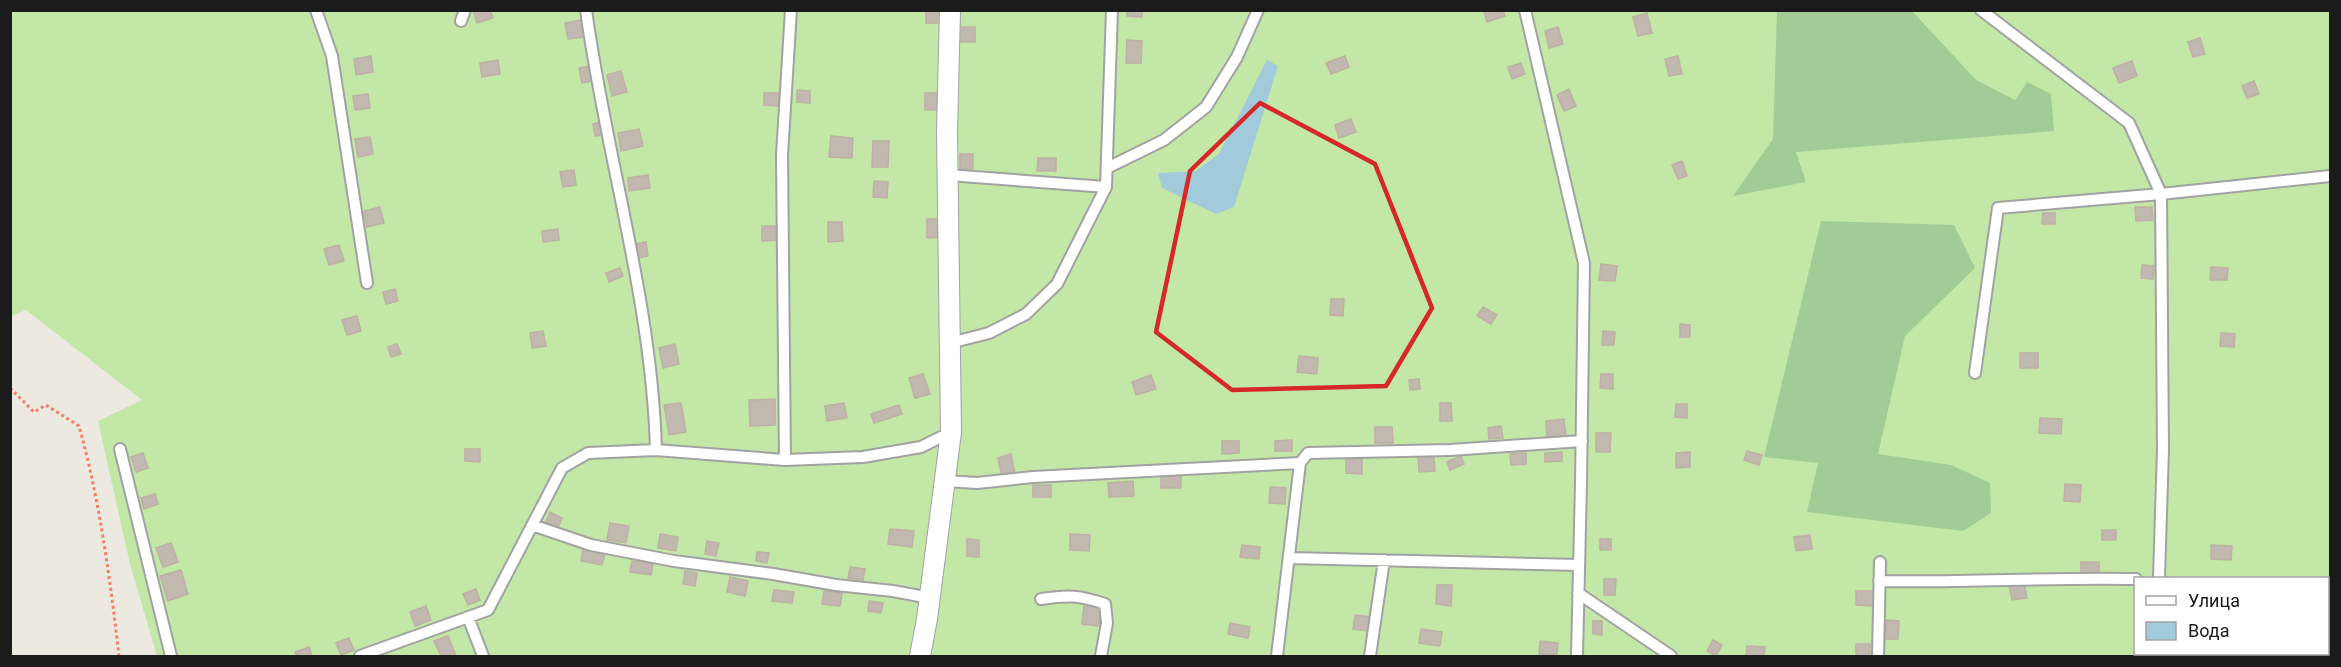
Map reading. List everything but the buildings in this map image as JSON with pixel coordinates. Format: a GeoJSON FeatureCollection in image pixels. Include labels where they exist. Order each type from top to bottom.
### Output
{"type":"FeatureCollection","features":[{"type":"Feature","properties":{"kind":"street"},"geometry":{"type":"LineString","coordinates":[[920,657],[930,598],[951,432],[948,176],[950,10]]}},
{"type":"Feature","properties":{"kind":"lane"},"geometry":{"type":"LineString","coordinates":[[316,10],[332,56],[368,283]]}},
{"type":"Feature","properties":{"kind":"lane"},"geometry":{"type":"LineString","coordinates":[[586,10],[632,256],[655,401],[656,450]]}},
{"type":"Feature","properties":{"kind":"lane"},"geometry":{"type":"LineString","coordinates":[[785,460],[782,155],[791,10]]}},
{"type":"Feature","properties":{"kind":"lane"},"geometry":{"type":"LineString","coordinates":[[950,343],[988,333],[1026,314],[1057,284],[1106,187],[1112,10]]}},
{"type":"Feature","properties":{"kind":"lane"},"geometry":{"type":"LineString","coordinates":[[1107,168],[1164,140],[1206,108],[1238,57],[1258,10]]}},
{"type":"Feature","properties":{"kind":"lane"},"geometry":{"type":"LineString","coordinates":[[1525,10],[1584,263],[1576,657]]}},
{"type":"Feature","properties":{"kind":"lane"},"geometry":{"type":"LineString","coordinates":[[1981,10],[2129,123],[2161,194],[2163,449],[2158,577]]}},
{"type":"Feature","properties":{"kind":"lane"},"geometry":{"type":"LineString","coordinates":[[948,176],[1106,187]]}},
{"type":"Feature","properties":{"kind":"lane"},"geometry":{"type":"LineString","coordinates":[[1975,374],[1998,208],[2331,176]]}},
{"type":"Feature","properties":{"kind":"lane"},"geometry":{"type":"LineString","coordinates":[[360,657],[488,610],[562,468],[588,453],[656,450],[785,460],[863,457],[921,447],[951,432]]}},
{"type":"Feature","properties":{"kind":"lane"},"geometry":{"type":"LineString","coordinates":[[1277,657],[1300,463],[1308,453],[1450,450],[1582,441]]}},
{"type":"Feature","properties":{"kind":"lane"},"geometry":{"type":"LineString","coordinates":[[120,449],[171,657]]}},
{"type":"Feature","properties":{"kind":"lane"},"geometry":{"type":"LineString","coordinates":[[945,481],[977,483],[1044,477],[1300,463]]}},
{"type":"Feature","properties":{"kind":"lane"},"geometry":{"type":"LineString","coordinates":[[532,525],[591,545],[674,561],[773,573],[836,585],[893,591],[930,598]]}},
{"type":"Feature","properties":{"kind":"lane"},"geometry":{"type":"LineString","coordinates":[[1290,558],[1578,565]]}},
{"type":"Feature","properties":{"kind":"lane"},"geometry":{"type":"LineString","coordinates":[[1370,657],[1384,560]]}},
{"type":"Feature","properties":{"kind":"lane"},"geometry":{"type":"LineString","coordinates":[[1878,657],[1880,562]]}},
{"type":"Feature","properties":{"kind":"lane"},"geometry":{"type":"LineString","coordinates":[[1879,581],[1956,583],[2036,578],[2134,579]]}},
{"type":"Feature","properties":{"kind":"lane"},"geometry":{"type":"LineString","coordinates":[[1578,593],[1671,657]]}},
{"type":"Feature","properties":{"kind":"lane"},"geometry":{"type":"LineString","coordinates":[[1041,599],[1066,595],[1084,597],[1105,604],[1107,623],[1101,657]]}},
{"type":"Feature","properties":{"kind":"lane"},"geometry":{"type":"LineString","coordinates":[[468,617],[483,657]]}},
{"type":"Feature","properties":{"kind":"path"},"geometry":{"type":"LineString","coordinates":[[10,388],[34,412],[46,405],[79,426],[90,466],[108,568],[119,657]]}},
{"type":"Feature","properties":{"kind":"highlighted area"},"geometry":{"type":"Polygon","coordinates":[[[1260,103],[1375,164],[1432,308],[1386,386],[1232,390],[1156,332],[1190,171],[1260,103]]]}},
{"type":"Feature","properties":{"kind":"green space"},"geometry":{"type":"Polygon","coordinates":[[[11,11],[2330,11],[2330,656],[157,656],[130,564],[98,421],[142,400],[26,310],[11,316],[11,11]]]}},
{"type":"Feature","properties":{"kind":"green space"},"geometry":{"type":"Polygon","coordinates":[[[1777,11],[1912,11],[1976,80],[2015,100],[2027,82],[2051,94],[2054,131],[1796,152],[1806,182],[1733,196],[1773,139],[1777,11]]]}},
{"type":"Feature","properties":{"kind":"green space"},"geometry":{"type":"Polygon","coordinates":[[[1821,221],[1954,225],[1975,268],[1905,336],[1878,454],[1951,465],[1990,483],[1991,513],[1963,531],[1807,512],[1818,463],[1764,457],[1821,221]]]}},
{"type":"Feature","properties":{"kind":"water"},"geometry":{"type":"Polygon","coordinates":[[[1267,60],[1278,66],[1234,207],[1216,214],[1162,188],[1158,173],[1196,171],[1219,154],[1267,60]]]}}]}
